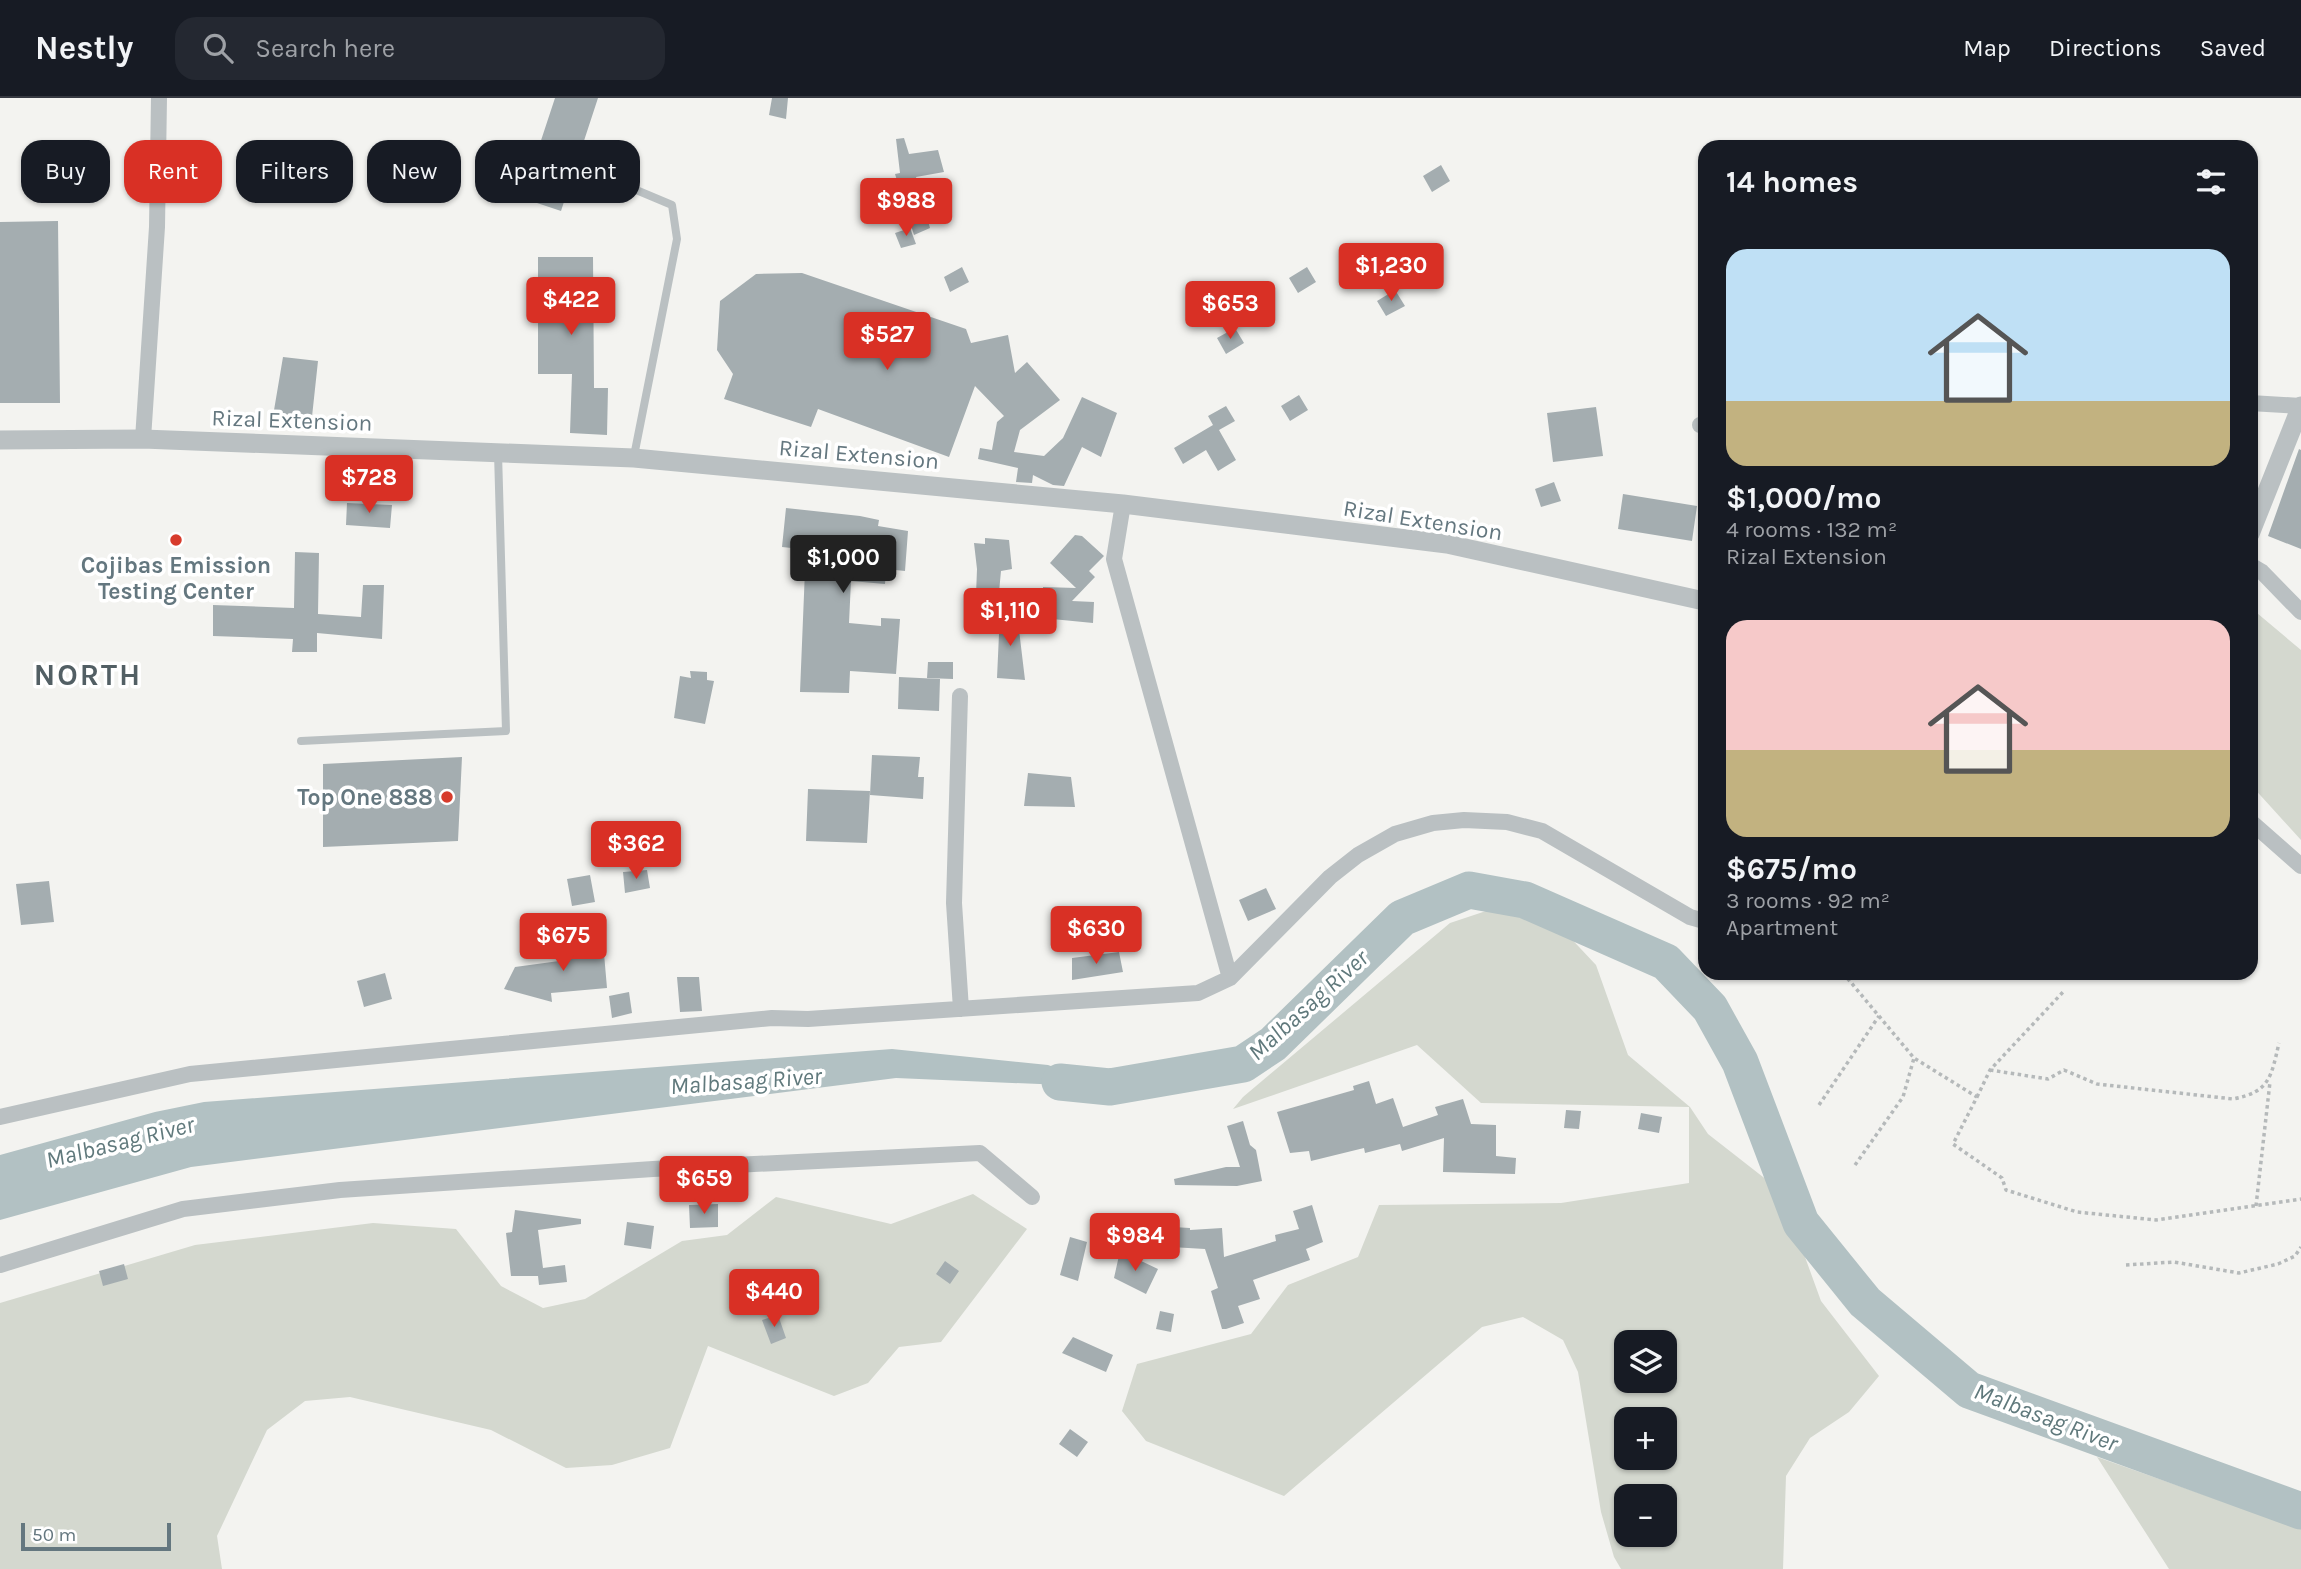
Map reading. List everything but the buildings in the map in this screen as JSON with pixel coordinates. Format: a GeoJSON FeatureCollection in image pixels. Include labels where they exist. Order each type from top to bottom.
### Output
{"type":"FeatureCollection","features":[{"type":"Feature","properties":{"kind":"street"},"geometry":{"type":"LineString","coordinates":[[143,439],[157,227],[159,98]]}},
{"type":"Feature","properties":{"kind":"street"},"geometry":{"type":"LineString","coordinates":[[2258,403],[2301,406],[2258,514]]}},
{"type":"Feature","properties":{"kind":"street","name":"Rizal Extension"},"geometry":{"type":"LineString","coordinates":[[0,440],[143,439],[634,458],[1123,503],[1447,544],[1698,600]]}},
{"type":"Feature","properties":{"kind":"street"},"geometry":{"type":"LineString","coordinates":[[1123,503],[1114,559],[1230,978]]}},
{"type":"Feature","properties":{"kind":"street"},"geometry":{"type":"LineString","coordinates":[[2258,570],[2301,612]]}},
{"type":"Feature","properties":{"kind":"street"},"geometry":{"type":"LineString","coordinates":[[960,696],[954,903],[961,1009]]}},
{"type":"Feature","properties":{"kind":"street"},"geometry":{"type":"LineString","coordinates":[[0,1117],[190,1074],[772,1018],[808,1019],[1198,993],[1230,978],[1330,877],[1358,855],[1395,834],[1433,823],[1464,820],[1507,822],[1542,831],[1698,919]]}},
{"type":"Feature","properties":{"kind":"street"},"geometry":{"type":"LineString","coordinates":[[2258,828],[2301,866]]}},
{"type":"Feature","properties":{"kind":"street"},"geometry":{"type":"LineString","coordinates":[[0,1265],[183,1209],[340,1190],[599,1172],[980,1153],[1032,1196]]}},
{"type":"Feature","properties":{"kind":"lane"},"geometry":{"type":"LineString","coordinates":[[634,458],[677,239],[672,205],[640,192]]}},
{"type":"Feature","properties":{"kind":"lane"},"geometry":{"type":"LineString","coordinates":[[301,741],[506,731],[498,453]]}},
{"type":"Feature","properties":{"kind":"path"},"geometry":{"type":"LineString","coordinates":[[1849,980],[1914,1058],[1977,1097]]}},
{"type":"Feature","properties":{"kind":"path"},"geometry":{"type":"LineString","coordinates":[[2064,991],[1990,1070],[1953,1144],[2002,1178],[2006,1190],[2077,1212],[2156,1220],[2301,1199]]}},
{"type":"Feature","properties":{"kind":"path"},"geometry":{"type":"LineString","coordinates":[[1819,1105],[1879,1016]]}},
{"type":"Feature","properties":{"kind":"path"},"geometry":{"type":"LineString","coordinates":[[2256,1206],[2270,1079],[2279,1043]]}},
{"type":"Feature","properties":{"kind":"path"},"geometry":{"type":"LineString","coordinates":[[1855,1165],[1903,1097],[1914,1058]]}},
{"type":"Feature","properties":{"kind":"path"},"geometry":{"type":"LineString","coordinates":[[1990,1070],[2048,1079],[2064,1070],[2097,1084],[2233,1099],[2254,1095],[2270,1079]]}},
{"type":"Feature","properties":{"kind":"path"},"geometry":{"type":"LineString","coordinates":[[2126,1265],[2174,1262],[2239,1273],[2278,1264],[2295,1255],[2301,1247]]}},
{"type":"Feature","properties":{"kind":"shaded area"},"geometry":{"type":"Polygon","coordinates":[[[2258,614],[2301,650],[2301,840],[2258,793],[2258,614]]]}},
{"type":"Feature","properties":{"kind":"shaded area"},"geometry":{"type":"Polygon","coordinates":[[[1492,909],[1541,919],[1564,931],[1596,965],[1628,1055],[1690,1107],[1708,1134],[1781,1191],[1821,1301],[1879,1376],[1849,1412],[1810,1438],[1786,1476],[1783,1569],[1621,1569],[1614,1557],[1601,1512],[1578,1372],[1563,1340],[1523,1317],[1482,1327],[1284,1496],[1146,1441],[1122,1411],[1137,1364],[1251,1334],[1288,1285],[1358,1257],[1379,1205],[1561,1203],[1689,1183],[1689,1107],[1481,1103],[1417,1045],[1233,1109],[1243,1097],[1450,923],[1492,909]]]}},
{"type":"Feature","properties":{"kind":"shaded area"},"geometry":{"type":"Polygon","coordinates":[[[973,1194],[1027,1229],[941,1342],[899,1347],[868,1383],[834,1396],[708,1346],[670,1448],[612,1465],[566,1468],[491,1430],[350,1397],[305,1401],[267,1430],[217,1536],[222,1569],[0,1569],[0,1303],[195,1245],[373,1223],[456,1229],[501,1286],[543,1308],[585,1299],[682,1241],[727,1235],[776,1197],[891,1224],[973,1194]]]}},
{"type":"Feature","properties":{"kind":"shaded area"},"geometry":{"type":"Polygon","coordinates":[[[2097,1457],[2301,1529],[2301,1569],[2169,1569],[2097,1457]]]}},
{"type":"Feature","properties":{"kind":"water"},"geometry":{"type":"Polygon","coordinates":[[[892,1049],[1048,1065],[1110,1087],[896,1078],[191,1167],[0,1220],[0,1155],[155,1112],[204,1102],[892,1049]]]}},
{"type":"Feature","properties":{"kind":"waterway","name":"Malbasag River"},"geometry":{"type":"LineString","coordinates":[[1060,1082],[1110,1087],[1243,1064],[1273,1044],[1402,918],[1469,890],[1525,900],[1666,962],[1710,1008],[1740,1062],[1801,1223],[1865,1302],[1969,1390],[2301,1511]]}},
{"type":"Feature","properties":{"kind":"place","name":"Cojibas Emission Testing Center"},"geometry":{"type":"Point","coordinates":[176,540]}},
{"type":"Feature","properties":{"kind":"place","name":"Top One 888"},"geometry":{"type":"Point","coordinates":[447,797]}},
{"type":"Feature","properties":{"kind":"district","name":"NORTH"},"geometry":{"type":"Point","coordinates":[88,675]}}]}
